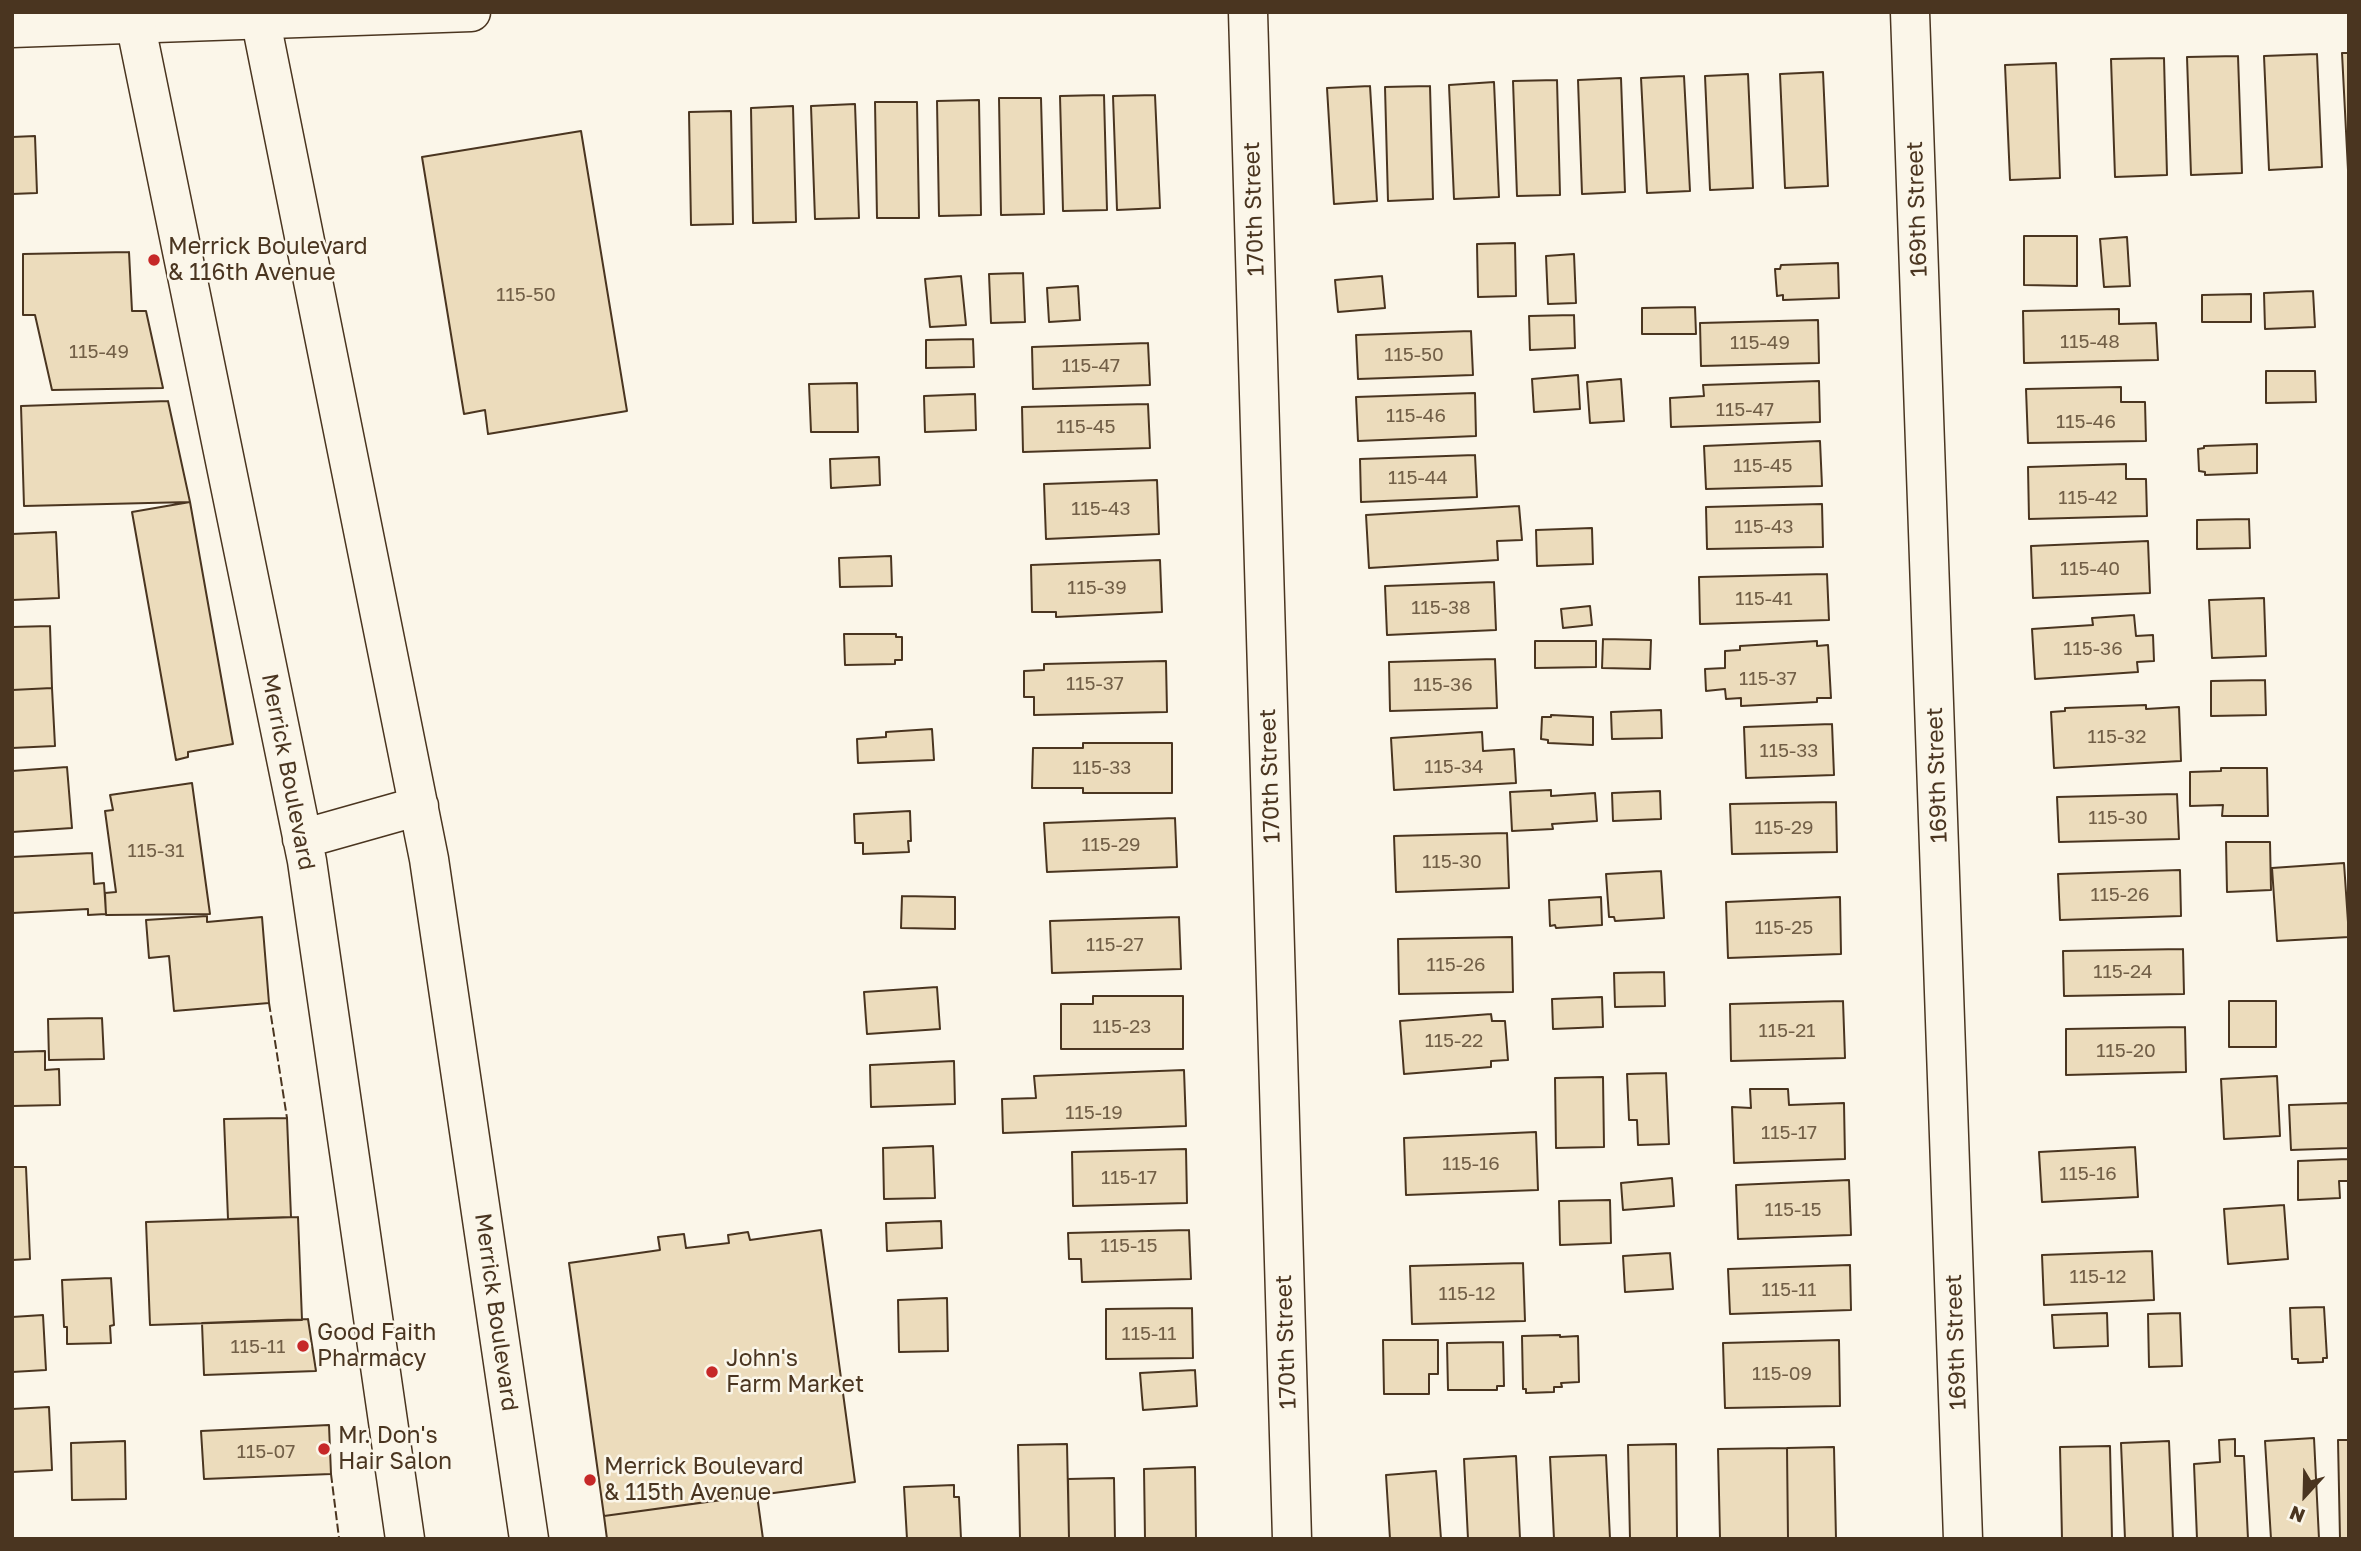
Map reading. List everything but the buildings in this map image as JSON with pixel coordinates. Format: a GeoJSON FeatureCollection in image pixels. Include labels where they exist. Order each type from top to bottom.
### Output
{"type":"FeatureCollection","features":[{"type":"Feature","properties":{"kind":"street"},"geometry":{"type":"LineString","coordinates":[[12,28],[133,17],[471,12]]}},
{"type":"Feature","properties":{"kind":"street","name":"170th Street"},"geometry":{"type":"LineString","coordinates":[[1248,12],[1292,1539]]}},
{"type":"Feature","properties":{"kind":"street","name":"169th Street"},"geometry":{"type":"LineString","coordinates":[[1910,12],[1963,1539]]}},
{"type":"Feature","properties":{"kind":"street","name":"Merrick Boulevard"},"geometry":{"type":"LineString","coordinates":[[133,17],[302,839],[405,1539]]}},
{"type":"Feature","properties":{"kind":"street","name":"Merrick Boulevard"},"geometry":{"type":"LineString","coordinates":[[260,17],[429,859],[529,1539]]}},
{"type":"Feature","properties":{"kind":"street"},"geometry":{"type":"LineString","coordinates":[[302,839],[419,806]]}},
{"type":"Feature","properties":{"kind":"fence"},"geometry":{"type":"LineString","coordinates":[[269,1003],[287,1118]]}},
{"type":"Feature","properties":{"kind":"fence"},"geometry":{"type":"LineString","coordinates":[[331,1474],[339,1538]]}},
{"type":"Feature","properties":{"kind":"place","name":"Merrick Boulevard & 116th Avenue"},"geometry":{"type":"Point","coordinates":[154,260]}},
{"type":"Feature","properties":{"kind":"place","name":"Good Faith Pharmacy"},"geometry":{"type":"Point","coordinates":[303,1346]}},
{"type":"Feature","properties":{"kind":"place","name":"John's Farm Market"},"geometry":{"type":"Point","coordinates":[712,1372]}},
{"type":"Feature","properties":{"kind":"place","name":"Mr. Don's Hair Salon"},"geometry":{"type":"Point","coordinates":[324,1449]}},
{"type":"Feature","properties":{"kind":"place","name":"Merrick Boulevard & 115th Avenue"},"geometry":{"type":"Point","coordinates":[590,1480]}}]}
